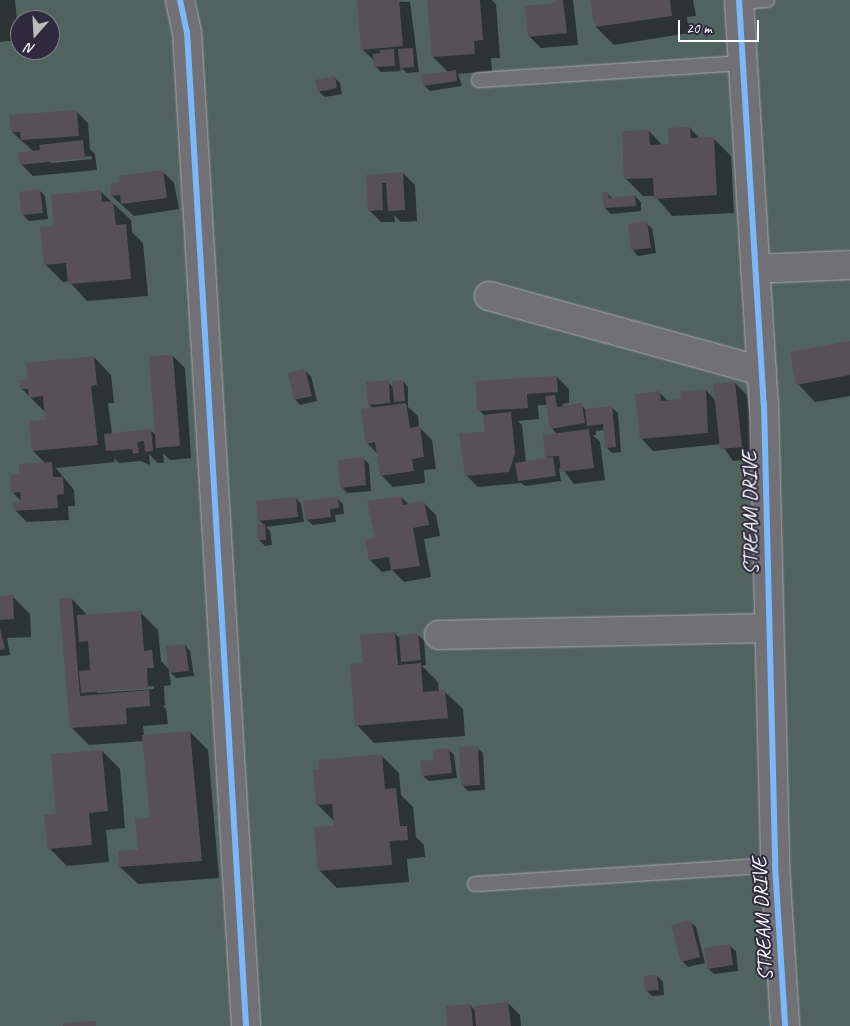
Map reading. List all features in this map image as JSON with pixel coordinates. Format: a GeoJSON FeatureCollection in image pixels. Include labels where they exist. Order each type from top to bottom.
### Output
{"type":"FeatureCollection","features":[{"type":"Feature","properties":{"kind":"street"},"geometry":{"type":"LineString","coordinates":[[180,0],[187,32],[246,1026]]}},
{"type":"Feature","properties":{"kind":"street","name":"STREAM DRIVE"},"geometry":{"type":"LineString","coordinates":[[739,1],[762,371],[775,865],[785,1026]]}},
{"type":"Feature","properties":{"kind":"street"},"geometry":{"type":"LineString","coordinates":[[755,269],[850,265]]}},
{"type":"Feature","properties":{"kind":"street"},"geometry":{"type":"LineString","coordinates":[[489,296],[762,371]]}},
{"type":"Feature","properties":{"kind":"street"},"geometry":{"type":"LineString","coordinates":[[439,634],[768,628]]}},
{"type":"Feature","properties":{"kind":"lane"},"geometry":{"type":"LineString","coordinates":[[739,1],[767,0]]}},
{"type":"Feature","properties":{"kind":"lane"},"geometry":{"type":"LineString","coordinates":[[479,80],[743,63]]}},
{"type":"Feature","properties":{"kind":"lane"},"geometry":{"type":"LineString","coordinates":[[475,884],[775,865]]}},
{"type":"Feature","properties":{"kind":"shaded area"},"geometry":{"type":"Polygon","coordinates":[[[0,0],[850,0],[850,1026],[0,1026],[0,0]]]}},
{"type":"Feature","properties":{"kind":"building"},"geometry":{"type":"Polygon","coordinates":[[[357,0],[399,0],[403,46],[361,50],[357,0]]]}},
{"type":"Feature","properties":{"kind":"building"},"geometry":{"type":"Polygon","coordinates":[[[427,0],[480,0],[483,40],[474,41],[475,54],[432,57],[427,0]]]}},
{"type":"Feature","properties":{"kind":"building"},"geometry":{"type":"Polygon","coordinates":[[[556,0],[563,0],[567,33],[528,37],[525,6],[556,3],[556,0]]]}},
{"type":"Feature","properties":{"kind":"building"},"geometry":{"type":"Polygon","coordinates":[[[590,0],[670,0],[672,16],[595,27],[590,0]]]}},
{"type":"Feature","properties":{"kind":"building"},"geometry":{"type":"Polygon","coordinates":[[[413,48],[414,67],[400,68],[398,49],[413,48]]]}},
{"type":"Feature","properties":{"kind":"building"},"geometry":{"type":"Polygon","coordinates":[[[394,49],[395,66],[374,67],[373,54],[380,53],[380,50],[394,49]]]}},
{"type":"Feature","properties":{"kind":"building"},"geometry":{"type":"Polygon","coordinates":[[[456,70],[457,81],[423,86],[422,75],[456,70]]]}},
{"type":"Feature","properties":{"kind":"building"},"geometry":{"type":"Polygon","coordinates":[[[335,76],[337,88],[318,92],[315,80],[335,76]]]}},
{"type":"Feature","properties":{"kind":"building"},"geometry":{"type":"Polygon","coordinates":[[[77,110],[79,136],[21,140],[20,132],[11,132],[9,115],[77,110]]]}},
{"type":"Feature","properties":{"kind":"building"},"geometry":{"type":"Polygon","coordinates":[[[690,127],[691,138],[714,137],[717,195],[654,199],[653,178],[624,179],[622,131],[649,130],[650,145],[669,144],[668,128],[690,127]]]}},
{"type":"Feature","properties":{"kind":"building"},"geometry":{"type":"Polygon","coordinates":[[[83,140],[85,158],[20,165],[18,153],[40,150],[39,145],[83,140]]]}},
{"type":"Feature","properties":{"kind":"building"},"geometry":{"type":"Polygon","coordinates":[[[163,170],[167,198],[121,204],[120,195],[111,196],[110,184],[120,182],[119,176],[163,170]]]}},
{"type":"Feature","properties":{"kind":"building"},"geometry":{"type":"Polygon","coordinates":[[[403,172],[405,210],[388,211],[386,183],[382,183],[383,210],[368,211],[366,175],[403,172]]]}},
{"type":"Feature","properties":{"kind":"building"},"geometry":{"type":"Polygon","coordinates":[[[40,189],[43,213],[22,215],[19,192],[40,189]]]}},
{"type":"Feature","properties":{"kind":"building"},"geometry":{"type":"Polygon","coordinates":[[[101,190],[102,202],[113,201],[116,225],[126,224],[131,279],[68,284],[66,263],[44,265],[40,227],[54,226],[51,195],[101,190]]]}},
{"type":"Feature","properties":{"kind":"building"},"geometry":{"type":"Polygon","coordinates":[[[608,192],[609,198],[635,195],[636,206],[604,208],[602,193],[608,192]]]}},
{"type":"Feature","properties":{"kind":"building"},"geometry":{"type":"Polygon","coordinates":[[[647,221],[651,248],[631,250],[628,224],[647,221]]]}},
{"type":"Feature","properties":{"kind":"building"},"geometry":{"type":"Polygon","coordinates":[[[850,341],[850,375],[796,385],[790,352],[850,341]]]}},
{"type":"Feature","properties":{"kind":"building"},"geometry":{"type":"Polygon","coordinates":[[[173,355],[180,446],[156,448],[149,356],[173,355]]]}},
{"type":"Feature","properties":{"kind":"building"},"geometry":{"type":"Polygon","coordinates":[[[94,356],[97,385],[91,386],[98,445],[32,451],[29,421],[45,420],[43,396],[29,398],[28,389],[21,389],[20,380],[28,379],[26,363],[94,356]]]}},
{"type":"Feature","properties":{"kind":"building"},"geometry":{"type":"Polygon","coordinates":[[[305,369],[312,396],[294,400],[288,373],[305,369]]]}},
{"type":"Feature","properties":{"kind":"building"},"geometry":{"type":"Polygon","coordinates":[[[557,376],[558,392],[527,394],[528,408],[477,411],[476,381],[557,376]]]}},
{"type":"Feature","properties":{"kind":"building"},"geometry":{"type":"Polygon","coordinates":[[[389,380],[390,403],[368,405],[366,382],[389,380]]]}},
{"type":"Feature","properties":{"kind":"building"},"geometry":{"type":"Polygon","coordinates":[[[403,380],[405,401],[394,402],[392,381],[403,380]]]}},
{"type":"Feature","properties":{"kind":"building"},"geometry":{"type":"Polygon","coordinates":[[[735,382],[742,447],[720,449],[713,384],[735,382]]]}},
{"type":"Feature","properties":{"kind":"building"},"geometry":{"type":"Polygon","coordinates":[[[706,389],[708,433],[640,439],[635,394],[660,391],[661,401],[681,399],[680,392],[706,389]]]}},
{"type":"Feature","properties":{"kind":"building"},"geometry":{"type":"Polygon","coordinates":[[[555,395],[557,407],[582,403],[585,423],[550,429],[545,396],[555,395]]]}},
{"type":"Feature","properties":{"kind":"building"},"geometry":{"type":"Polygon","coordinates":[[[406,403],[410,428],[420,426],[424,457],[412,459],[414,471],[380,476],[375,442],[366,444],[361,409],[406,403]]]}},
{"type":"Feature","properties":{"kind":"building"},"geometry":{"type":"Polygon","coordinates":[[[612,406],[616,447],[605,448],[603,424],[587,426],[585,409],[612,406]]]}},
{"type":"Feature","properties":{"kind":"building"},"geometry":{"type":"Polygon","coordinates":[[[511,412],[515,453],[509,472],[465,476],[459,433],[485,432],[483,415],[511,412]]]}},
{"type":"Feature","properties":{"kind":"building"},"geometry":{"type":"Polygon","coordinates":[[[151,429],[153,451],[145,452],[144,441],[137,442],[139,453],[133,454],[132,449],[106,451],[104,434],[151,429]]]}},
{"type":"Feature","properties":{"kind":"building"},"geometry":{"type":"Polygon","coordinates":[[[589,429],[594,468],[561,472],[559,456],[545,457],[543,435],[589,429]]]}},
{"type":"Feature","properties":{"kind":"building"},"geometry":{"type":"Polygon","coordinates":[[[364,457],[366,485],[340,488],[338,460],[364,457]]]}},
{"type":"Feature","properties":{"kind":"building"},"geometry":{"type":"Polygon","coordinates":[[[553,457],[556,476],[518,481],[515,463],[553,457]]]}},
{"type":"Feature","properties":{"kind":"building"},"geometry":{"type":"Polygon","coordinates":[[[52,462],[53,477],[63,477],[64,494],[57,495],[58,508],[14,511],[13,502],[21,502],[20,492],[11,493],[10,475],[19,474],[19,464],[52,462]]]}},
{"type":"Feature","properties":{"kind":"building"},"geometry":{"type":"Polygon","coordinates":[[[401,496],[403,505],[424,501],[429,525],[413,528],[420,566],[391,570],[389,557],[369,560],[365,540],[375,538],[367,501],[401,496]]]}},
{"type":"Feature","properties":{"kind":"building"},"geometry":{"type":"Polygon","coordinates":[[[296,497],[298,517],[258,521],[256,501],[296,497]]]}},
{"type":"Feature","properties":{"kind":"building"},"geometry":{"type":"Polygon","coordinates":[[[338,497],[339,508],[330,509],[331,517],[306,520],[303,501],[338,497]]]}},
{"type":"Feature","properties":{"kind":"building"},"geometry":{"type":"Polygon","coordinates":[[[257,524],[265,524],[266,540],[258,540],[257,524]]]}},
{"type":"Feature","properties":{"kind":"building"},"geometry":{"type":"Polygon","coordinates":[[[13,595],[14,619],[0,620],[0,596],[13,595]]]}},
{"type":"Feature","properties":{"kind":"building"},"geometry":{"type":"Polygon","coordinates":[[[72,598],[80,696],[149,690],[150,706],[126,708],[127,724],[70,728],[59,599],[72,598]]]}},
{"type":"Feature","properties":{"kind":"building"},"geometry":{"type":"Polygon","coordinates":[[[141,611],[144,651],[152,650],[154,668],[147,668],[148,688],[81,693],[79,671],[90,670],[88,641],[79,642],[77,615],[141,611]]]}},
{"type":"Feature","properties":{"kind":"building"},"geometry":{"type":"Polygon","coordinates":[[[0,628],[5,649],[0,650],[0,628]]]}},
{"type":"Feature","properties":{"kind":"building"},"geometry":{"type":"Polygon","coordinates":[[[395,632],[398,665],[421,663],[423,692],[445,690],[448,718],[355,726],[350,664],[363,663],[360,635],[395,632]]]}},
{"type":"Feature","properties":{"kind":"building"},"geometry":{"type":"Polygon","coordinates":[[[418,633],[421,660],[401,662],[399,636],[418,633]]]}},
{"type":"Feature","properties":{"kind":"building"},"geometry":{"type":"Polygon","coordinates":[[[185,644],[189,671],[169,673],[166,646],[185,644]]]}},
{"type":"Feature","properties":{"kind":"building"},"geometry":{"type":"Polygon","coordinates":[[[190,731],[202,861],[119,867],[118,851],[138,850],[135,819],[150,817],[142,735],[190,731]]]}},
{"type":"Feature","properties":{"kind":"building"},"geometry":{"type":"Polygon","coordinates":[[[478,746],[480,785],[461,786],[459,747],[478,746]]]}},
{"type":"Feature","properties":{"kind":"building"},"geometry":{"type":"Polygon","coordinates":[[[449,748],[452,773],[422,776],[420,761],[434,760],[433,750],[449,748]]]}},
{"type":"Feature","properties":{"kind":"building"},"geometry":{"type":"Polygon","coordinates":[[[102,750],[108,811],[89,813],[92,845],[48,849],[44,815],[56,814],[51,754],[102,750]]]}},
{"type":"Feature","properties":{"kind":"building"},"geometry":{"type":"Polygon","coordinates":[[[382,754],[385,789],[396,788],[400,826],[407,826],[408,840],[390,841],[392,865],[318,871],[314,827],[334,826],[332,804],[316,805],[313,770],[319,769],[318,760],[382,754]]]}},
{"type":"Feature","properties":{"kind":"building"},"geometry":{"type":"Polygon","coordinates":[[[691,920],[700,957],[681,962],[671,925],[691,920]]]}},
{"type":"Feature","properties":{"kind":"building"},"geometry":{"type":"Polygon","coordinates":[[[730,944],[733,965],[707,969],[704,948],[730,944]]]}},
{"type":"Feature","properties":{"kind":"building"},"geometry":{"type":"Polygon","coordinates":[[[657,975],[659,990],[645,991],[644,976],[657,975]]]}},
{"type":"Feature","properties":{"kind":"building"},"geometry":{"type":"Polygon","coordinates":[[[508,1002],[511,1026],[476,1026],[474,1006],[508,1002]]]}},
{"type":"Feature","properties":{"kind":"building"},"geometry":{"type":"Polygon","coordinates":[[[471,1004],[473,1026],[447,1026],[446,1006],[471,1004]]]}},
{"type":"Feature","properties":{"kind":"building"},"geometry":{"type":"Polygon","coordinates":[[[96,1021],[96,1026],[63,1026],[63,1023],[96,1021]]]}},
{"type":"Feature","properties":{"kind":"cycle path"},"geometry":{"type":"LineString","coordinates":[[180,0],[187,32],[246,1026]]}},
{"type":"Feature","properties":{"kind":"cycle path"},"geometry":{"type":"LineString","coordinates":[[739,0],[764,404],[775,865],[785,1026]]}}]}
